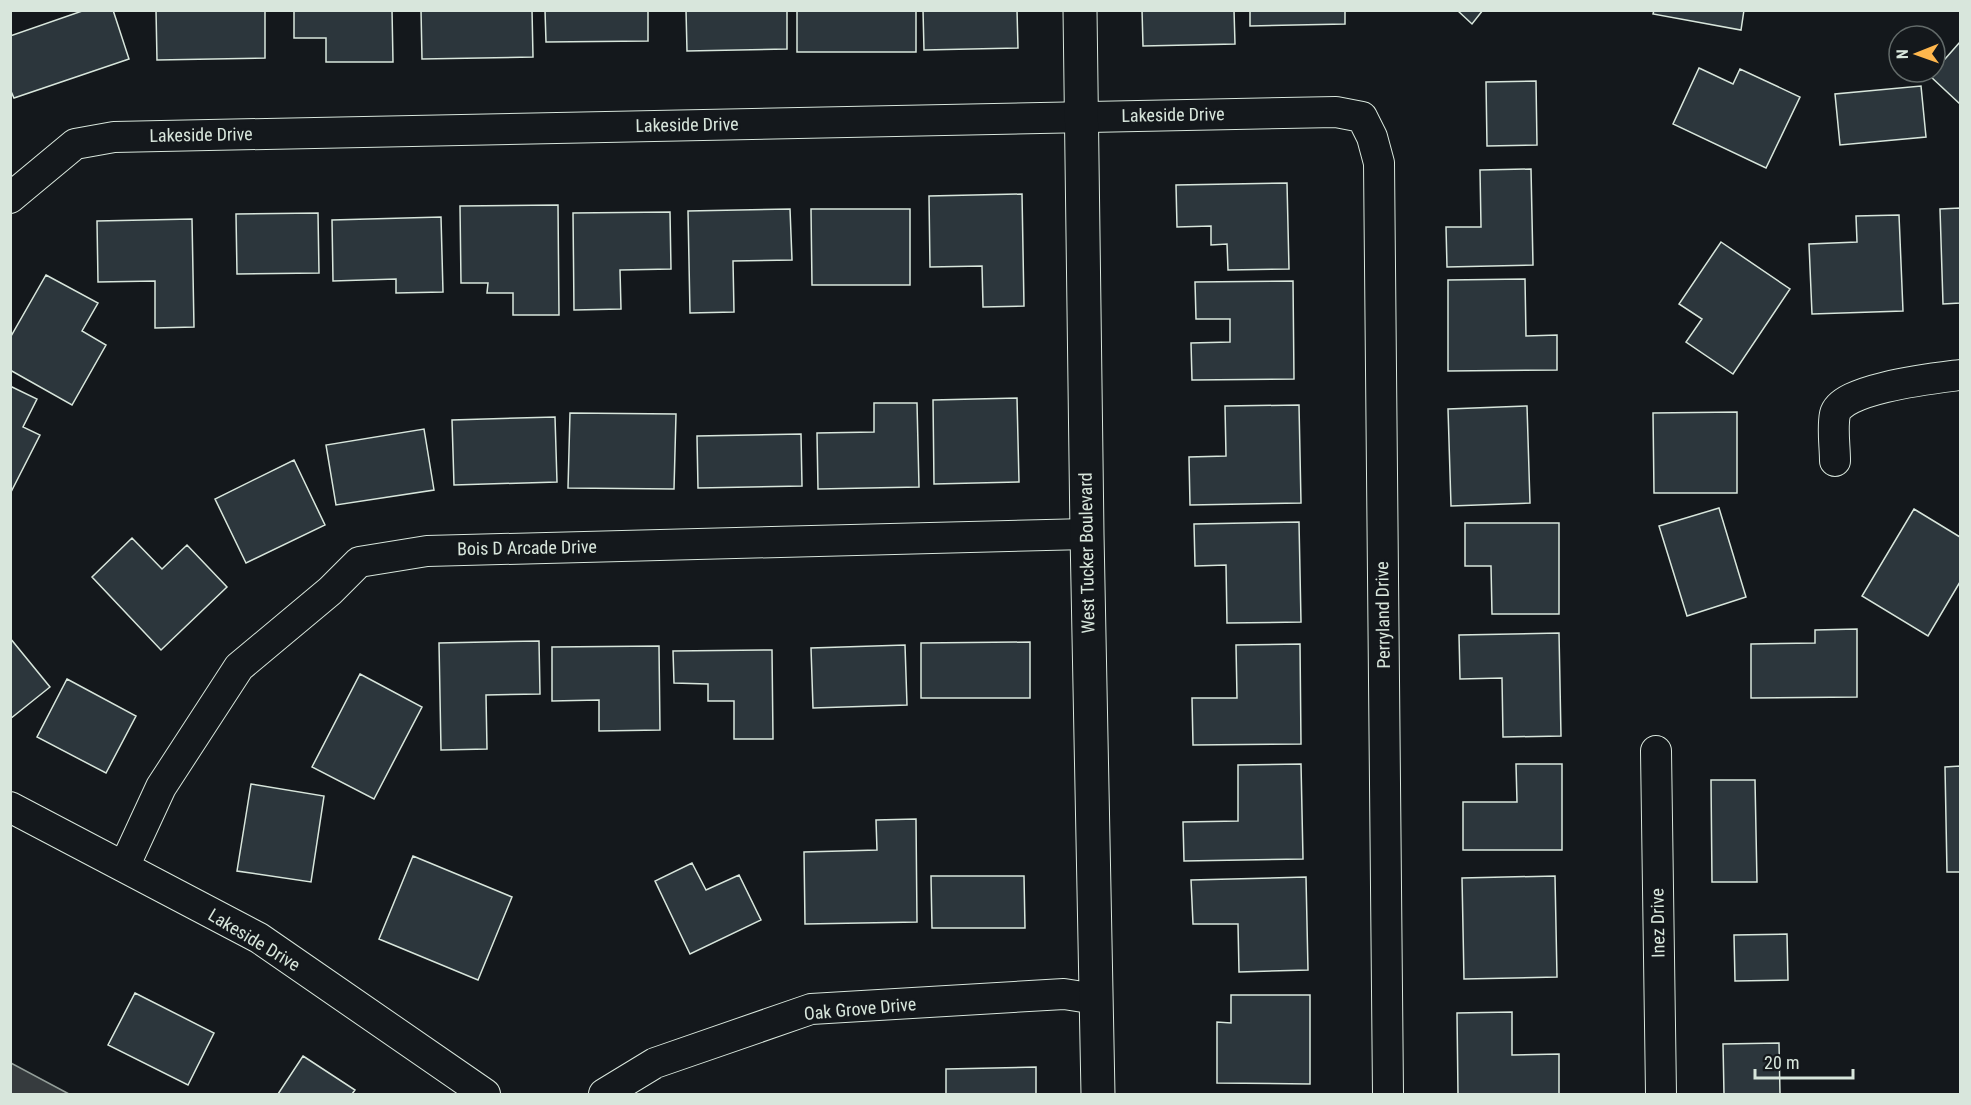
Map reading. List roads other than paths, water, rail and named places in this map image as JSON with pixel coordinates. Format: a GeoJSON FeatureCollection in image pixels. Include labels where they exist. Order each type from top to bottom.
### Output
{"type":"FeatureCollection","features":[{"type":"Feature","properties":{"kind":"street","name":"West Tucker Boulevard"},"geometry":{"type":"LineString","coordinates":[[1080,10],[1098,1095]]}},
{"type":"Feature","properties":{"kind":"street","name":"Lakeside Drive"},"geometry":{"type":"LineString","coordinates":[[10,198],[75,144],[114,136],[1336,111],[1362,117],[1372,136]]}},
{"type":"Feature","properties":{"kind":"street","name":"Perryland Drive"},"geometry":{"type":"LineString","coordinates":[[1372,136],[1379,163],[1388,1095]]}},
{"type":"Feature","properties":{"kind":"street"},"geometry":{"type":"LineString","coordinates":[[1836,461],[1835,412],[1844,402],[1897,384],[1960,375]]}},
{"type":"Feature","properties":{"kind":"street","name":"Bois D Arcade Drive"},"geometry":{"type":"LineString","coordinates":[[124,867],[161,787],[239,667],[330,591],[359,562],[427,551],[1087,534]]}},
{"type":"Feature","properties":{"kind":"street","name":"Inez Drive"},"geometry":{"type":"LineString","coordinates":[[1656,751],[1661,1095]]}},
{"type":"Feature","properties":{"kind":"street","name":"Lakeside Drive"},"geometry":{"type":"LineString","coordinates":[[10,807],[259,938],[485,1095]]}},
{"type":"Feature","properties":{"kind":"street","name":"Oak Grove Drive"},"geometry":{"type":"LineString","coordinates":[[604,1095],[655,1063],[811,1009],[1064,994],[1096,999]]}}]}
